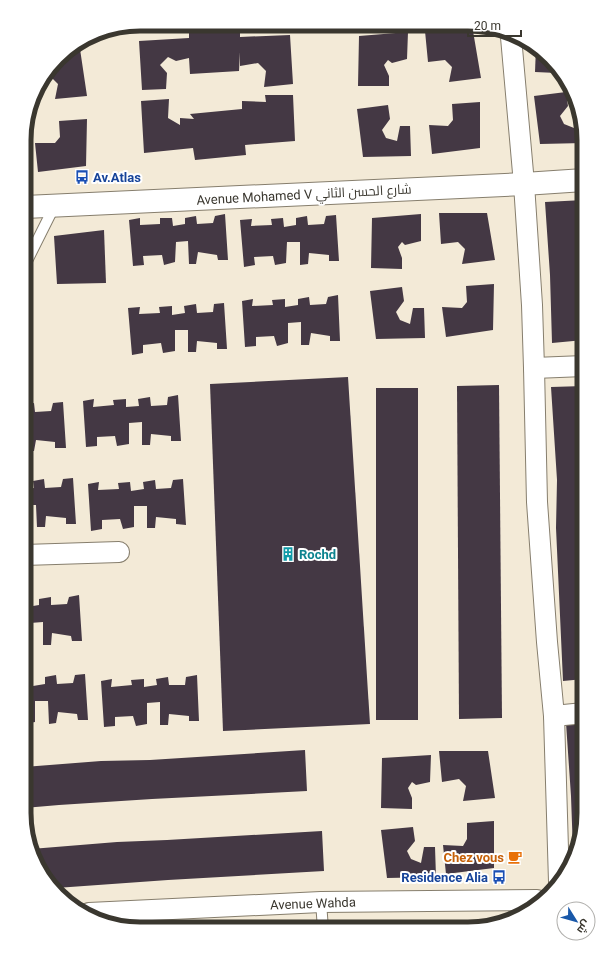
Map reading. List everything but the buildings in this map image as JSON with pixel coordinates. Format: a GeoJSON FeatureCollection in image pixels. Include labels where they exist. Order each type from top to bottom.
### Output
{"type":"FeatureCollection","features":[{"type":"Feature","properties":{"kind":"street"},"geometry":{"type":"LineString","coordinates":[[512,40],[532,305],[537,502],[554,716],[559,873]]}},
{"type":"Feature","properties":{"kind":"street","name":"Avenue Mohamed V شارع الحسن الثاني"},"geometry":{"type":"LineString","coordinates":[[31,207],[577,180]]}},
{"type":"Feature","properties":{"kind":"street"},"geometry":{"type":"LineString","coordinates":[[534,368],[577,366]]}},
{"type":"Feature","properties":{"kind":"street"},"geometry":{"type":"LineString","coordinates":[[31,555],[119,552]]}},
{"type":"Feature","properties":{"kind":"street"},"geometry":{"type":"LineString","coordinates":[[554,716],[577,714]]}},
{"type":"Feature","properties":{"kind":"street","name":"Avenue Wahda"},"geometry":{"type":"LineString","coordinates":[[104,916],[127,920],[321,902],[532,900]]}},
{"type":"Feature","properties":{"kind":"lane"},"geometry":{"type":"LineString","coordinates":[[31,254],[56,206]]}},
{"type":"Feature","properties":{"kind":"lane"},"geometry":{"type":"LineString","coordinates":[[321,902],[322,922]]}},
{"type":"Feature","properties":{"kind":"place","name":"Av.Atlas"},"geometry":{"type":"Point","coordinates":[82,177]}},
{"type":"Feature","properties":{"kind":"place","name":"Rochd"},"geometry":{"type":"Point","coordinates":[288,554]}},
{"type":"Feature","properties":{"kind":"place","name":"Chez vous"},"geometry":{"type":"Point","coordinates":[515,857]}},
{"type":"Feature","properties":{"kind":"place","name":"Residence Alia"},"geometry":{"type":"Point","coordinates":[499,877]}}]}
